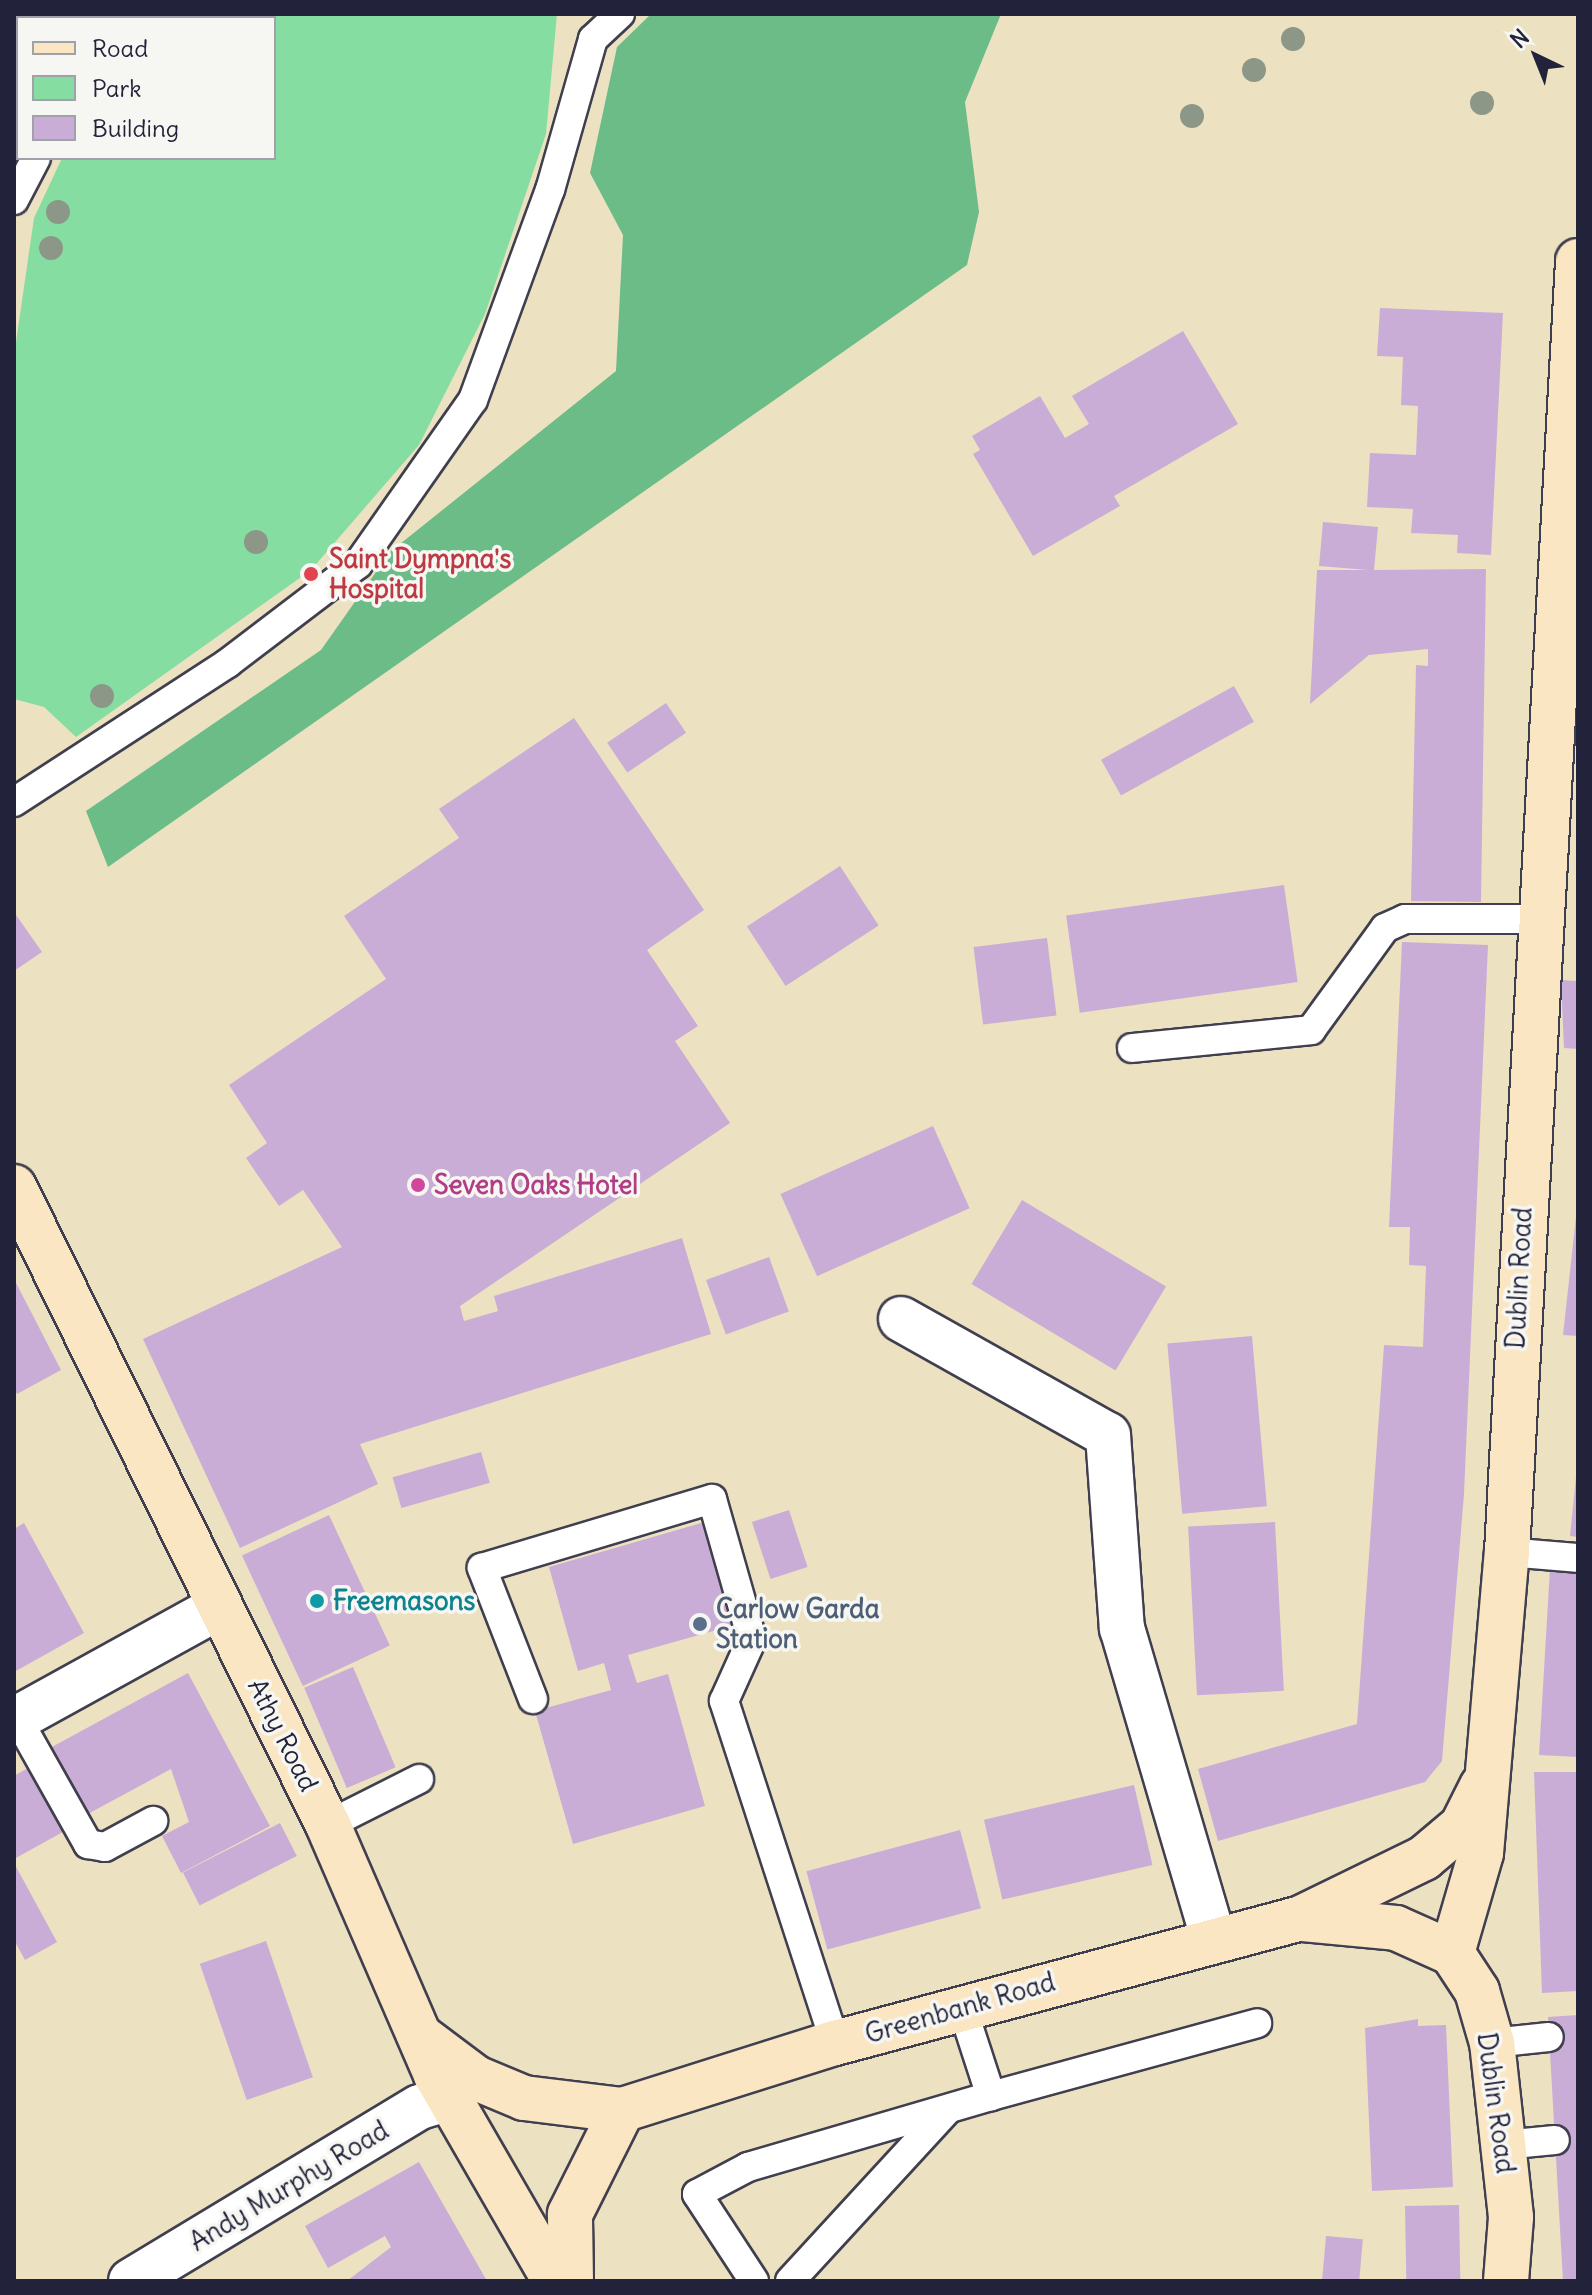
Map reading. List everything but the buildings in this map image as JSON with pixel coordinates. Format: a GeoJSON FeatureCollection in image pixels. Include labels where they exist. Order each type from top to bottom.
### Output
{"type":"FeatureCollection","features":[{"type":"Feature","properties":{"kind":"main road","name":"Dublin Road"},"geometry":{"type":"LineString","coordinates":[[1506,2281],[1511,2217],[1492,2043],[1477,1991],[1452,1953],[1481,1853],[1507,1552],[1537,919],[1570,577],[1578,261]]}},
{"type":"Feature","properties":{"kind":"main road","name":"Athy Road"},"geometry":{"type":"LineString","coordinates":[[14,1187],[328,1825],[449,2098],[555,2281]]}},
{"type":"Feature","properties":{"kind":"main road","name":"Greenbank Road"},"geometry":{"type":"LineString","coordinates":[[424,2039],[476,2078],[524,2098],[622,2110],[962,2007],[1213,1938],[1301,1918],[1424,1858],[1462,1826],[1487,1777]]}},
{"type":"Feature","properties":{"kind":"main road","name":"Greenbank Road"},"geometry":{"type":"LineString","coordinates":[[1301,1918],[1396,1928],[1452,1953]]}},
{"type":"Feature","properties":{"kind":"main road"},"geometry":{"type":"LineString","coordinates":[[571,2281],[570,2214],[622,2110]]}},
{"type":"Feature","properties":{"kind":"street"},"geometry":{"type":"LineString","coordinates":[[901,1319],[1108,1435],[1122,1628],[1213,1938]]}},
{"type":"Feature","properties":{"kind":"street"},"geometry":{"type":"LineString","coordinates":[[16,1719],[219,1607]]}},
{"type":"Feature","properties":{"kind":"street","name":"Andy Murphy Road"},"geometry":{"type":"LineString","coordinates":[[131,2281],[420,2107],[449,2098]]}},
{"type":"Feature","properties":{"kind":"lane"},"geometry":{"type":"LineString","coordinates":[[14,802],[228,663],[358,564],[473,400],[550,190],[592,27],[620,14]]}},
{"type":"Feature","properties":{"kind":"lane"},"geometry":{"type":"LineString","coordinates":[[14,200],[35,160]]}},
{"type":"Feature","properties":{"kind":"lane"},"geometry":{"type":"LineString","coordinates":[[1132,1048],[1311,1030],[1385,928],[1405,919],[1537,919]]}},
{"type":"Feature","properties":{"kind":"lane"},"geometry":{"type":"LineString","coordinates":[[533,1699],[482,1568],[712,1499],[752,1639],[724,1701],[835,2043]]}},
{"type":"Feature","properties":{"kind":"lane"},"geometry":{"type":"LineString","coordinates":[[1507,1552],[1578,1558]]}},
{"type":"Feature","properties":{"kind":"lane"},"geometry":{"type":"LineString","coordinates":[[16,1719],[88,1844],[105,1847],[153,1821]]}},
{"type":"Feature","properties":{"kind":"lane"},"geometry":{"type":"LineString","coordinates":[[328,1825],[419,1779]]}},
{"type":"Feature","properties":{"kind":"lane"},"geometry":{"type":"LineString","coordinates":[[962,2007],[991,2096]]}},
{"type":"Feature","properties":{"kind":"lane"},"geometry":{"type":"LineString","coordinates":[[754,2281],[697,2194],[748,2167],[1257,2023]]}},
{"type":"Feature","properties":{"kind":"lane"},"geometry":{"type":"LineString","coordinates":[[1492,2043],[1549,2037]]}},
{"type":"Feature","properties":{"kind":"lane"},"geometry":{"type":"LineString","coordinates":[[790,2281],[947,2109]]}},
{"type":"Feature","properties":{"kind":"lane"},"geometry":{"type":"LineString","coordinates":[[1503,2145],[1555,2140]]}},
{"type":"Feature","properties":{"kind":"green space"},"geometry":{"type":"Polygon","coordinates":[[[557,14],[546,134],[485,314],[419,445],[311,570],[76,737],[44,707],[14,699],[14,356],[34,218],[61,160],[276,160],[276,16],[182,16],[557,14]]]}},
{"type":"Feature","properties":{"kind":"green space"},"geometry":{"type":"Polygon","coordinates":[[[651,14],[1001,14],[965,102],[979,212],[967,265],[108,867],[86,811],[321,650],[390,552],[616,371],[623,235],[590,173],[617,47],[651,14]]]}},
{"type":"Feature","properties":{"kind":"place","name":"Saint Dympna's Hospital"},"geometry":{"type":"Point","coordinates":[311,574]}},
{"type":"Feature","properties":{"kind":"place","name":"Seven Oaks Hotel"},"geometry":{"type":"Point","coordinates":[418,1185]}},
{"type":"Feature","properties":{"kind":"place","name":"Freemasons"},"geometry":{"type":"Point","coordinates":[317,1601]}},
{"type":"Feature","properties":{"kind":"place","name":"Carlow Garda Station"},"geometry":{"type":"Point","coordinates":[700,1624]}}]}
